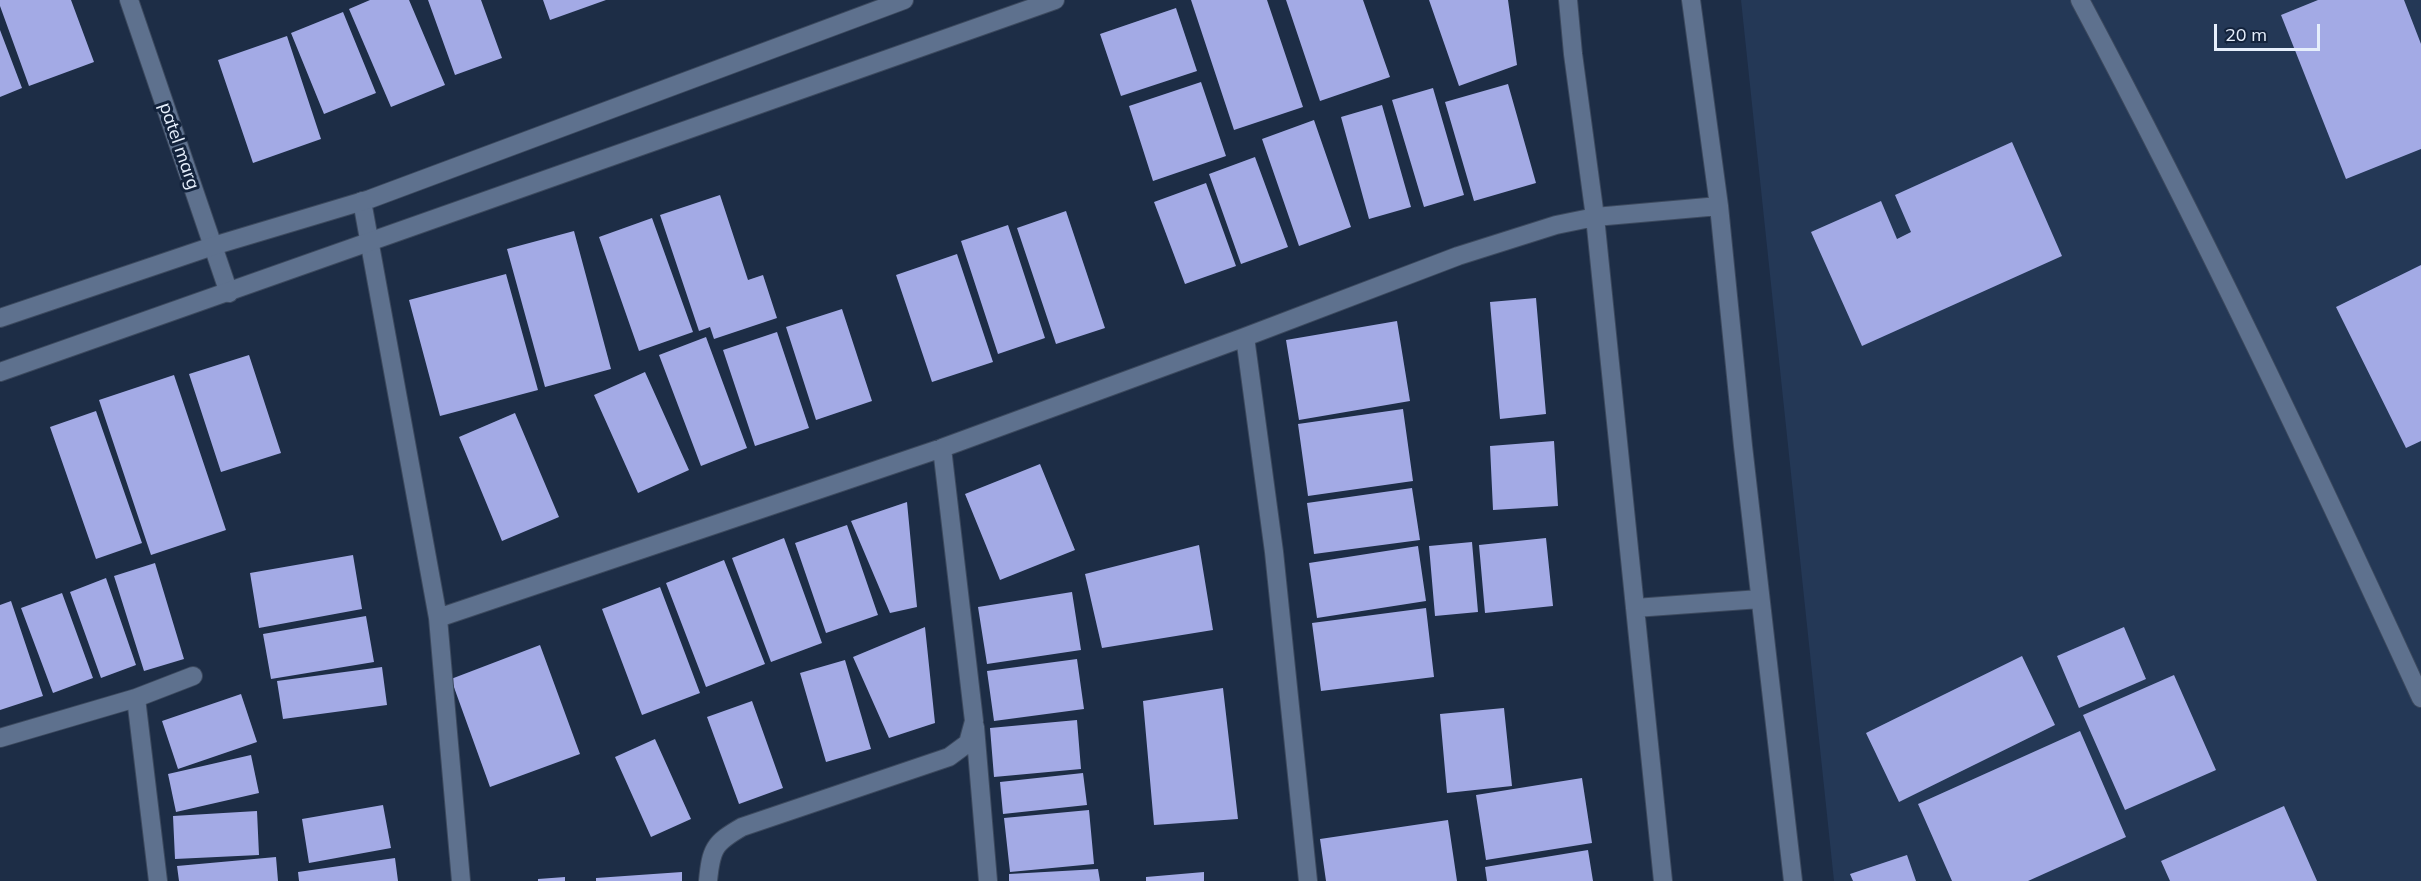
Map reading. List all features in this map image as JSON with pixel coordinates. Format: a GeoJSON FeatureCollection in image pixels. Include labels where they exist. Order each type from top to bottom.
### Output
{"type":"FeatureCollection","features":[{"type":"Feature","properties":{"kind":"street","name":"patel marg"},"geometry":{"type":"LineString","coordinates":[[129,0],[229,293]]}},
{"type":"Feature","properties":{"kind":"street"},"geometry":{"type":"LineString","coordinates":[[0,318],[213,246],[362,201],[904,0]]}},
{"type":"Feature","properties":{"kind":"street"},"geometry":{"type":"LineString","coordinates":[[0,372],[1055,0]]}},
{"type":"Feature","properties":{"kind":"street"},"geometry":{"type":"LineString","coordinates":[[1568,0],[1595,217],[1663,881]]}},
{"type":"Feature","properties":{"kind":"street"},"geometry":{"type":"LineString","coordinates":[[1691,0],[1719,206],[1760,599],[1793,881]]}},
{"type":"Feature","properties":{"kind":"street"},"geometry":{"type":"LineString","coordinates":[[2080,0],[2153,139],[2334,509],[2421,698]]}},
{"type":"Feature","properties":{"kind":"street"},"geometry":{"type":"LineString","coordinates":[[362,201],[438,618],[460,881]]}},
{"type":"Feature","properties":{"kind":"street"},"geometry":{"type":"LineString","coordinates":[[438,618],[942,448],[1458,256],[1556,225],[1595,217],[1719,206]]}},
{"type":"Feature","properties":{"kind":"street"},"geometry":{"type":"LineString","coordinates":[[1245,337],[1274,552],[1308,881]]}},
{"type":"Feature","properties":{"kind":"street"},"geometry":{"type":"LineString","coordinates":[[942,448],[974,721],[988,881]]}},
{"type":"Feature","properties":{"kind":"street"},"geometry":{"type":"LineString","coordinates":[[1635,608],[1760,599]]}},
{"type":"Feature","properties":{"kind":"street"},"geometry":{"type":"LineString","coordinates":[[0,738],[136,698],[193,676]]}},
{"type":"Feature","properties":{"kind":"street"},"geometry":{"type":"LineString","coordinates":[[136,698],[158,881]]}},
{"type":"Feature","properties":{"kind":"street"},"geometry":{"type":"LineString","coordinates":[[708,881],[710,856],[722,839],[742,827],[949,757],[968,743],[974,721]]}},
{"type":"Feature","properties":{"kind":"shaded area"},"geometry":{"type":"Polygon","coordinates":[[[1741,0],[2421,0],[2421,881],[1834,881],[1741,0]]]}},
{"type":"Feature","properties":{"kind":"building"},"geometry":{"type":"Polygon","coordinates":[[[0,0],[71,0],[94,62],[29,86],[0,6],[0,0]]]}},
{"type":"Feature","properties":{"kind":"building"},"geometry":{"type":"Polygon","coordinates":[[[370,0],[409,0],[445,85],[391,107],[349,9],[370,0]]]}},
{"type":"Feature","properties":{"kind":"building"},"geometry":{"type":"Polygon","coordinates":[[[428,0],[481,0],[502,58],[455,75],[428,0]]]}},
{"type":"Feature","properties":{"kind":"building"},"geometry":{"type":"Polygon","coordinates":[[[543,0],[606,0],[550,20],[543,0]]]}},
{"type":"Feature","properties":{"kind":"building"},"geometry":{"type":"Polygon","coordinates":[[[1191,0],[1267,0],[1303,107],[1234,130],[1191,0]]]}},
{"type":"Feature","properties":{"kind":"building"},"geometry":{"type":"Polygon","coordinates":[[[1286,0],[1363,0],[1390,77],[1320,101],[1286,0]]]}},
{"type":"Feature","properties":{"kind":"building"},"geometry":{"type":"Polygon","coordinates":[[[1429,0],[1508,0],[1517,65],[1459,86],[1429,0]]]}},
{"type":"Feature","properties":{"kind":"building"},"geometry":{"type":"Polygon","coordinates":[[[2318,0],[2404,0],[2421,44],[2421,149],[2346,179],[2281,15],[2318,0]]]}},
{"type":"Feature","properties":{"kind":"building"},"geometry":{"type":"Polygon","coordinates":[[[1176,8],[1197,71],[1121,96],[1100,34],[1176,8]]]}},
{"type":"Feature","properties":{"kind":"building"},"geometry":{"type":"Polygon","coordinates":[[[343,12],[376,93],[324,114],[291,33],[343,12]]]}},
{"type":"Feature","properties":{"kind":"building"},"geometry":{"type":"Polygon","coordinates":[[[0,30],[22,88],[0,97],[0,30]]]}},
{"type":"Feature","properties":{"kind":"building"},"geometry":{"type":"Polygon","coordinates":[[[287,36],[321,139],[253,163],[218,60],[287,36]]]}},
{"type":"Feature","properties":{"kind":"building"},"geometry":{"type":"Polygon","coordinates":[[[1201,82],[1226,156],[1153,181],[1129,106],[1201,82]]]}},
{"type":"Feature","properties":{"kind":"building"},"geometry":{"type":"Polygon","coordinates":[[[1508,84],[1536,183],[1474,201],[1445,102],[1508,84]]]}},
{"type":"Feature","properties":{"kind":"building"},"geometry":{"type":"Polygon","coordinates":[[[1433,88],[1464,195],[1424,207],[1392,100],[1433,88]]]}},
{"type":"Feature","properties":{"kind":"building"},"geometry":{"type":"Polygon","coordinates":[[[1382,105],[1411,207],[1369,219],[1341,117],[1382,105]]]}},
{"type":"Feature","properties":{"kind":"building"},"geometry":{"type":"Polygon","coordinates":[[[1314,120],[1351,227],[1299,246],[1262,139],[1314,120]]]}},
{"type":"Feature","properties":{"kind":"building"},"geometry":{"type":"Polygon","coordinates":[[[2012,142],[2062,256],[1862,346],[1811,232],[1881,201],[1897,239],[1911,232],[1895,195],[2012,142]]]}},
{"type":"Feature","properties":{"kind":"building"},"geometry":{"type":"Polygon","coordinates":[[[1255,157],[1288,247],[1241,264],[1209,174],[1255,157]]]}},
{"type":"Feature","properties":{"kind":"building"},"geometry":{"type":"Polygon","coordinates":[[[1206,183],[1236,266],[1185,284],[1154,202],[1206,183]]]}},
{"type":"Feature","properties":{"kind":"building"},"geometry":{"type":"Polygon","coordinates":[[[720,195],[748,280],[763,275],[777,318],[714,339],[710,327],[699,331],[660,215],[720,195]]]}},
{"type":"Feature","properties":{"kind":"building"},"geometry":{"type":"Polygon","coordinates":[[[1066,211],[1105,328],[1056,344],[1017,228],[1066,211]]]}},
{"type":"Feature","properties":{"kind":"building"},"geometry":{"type":"Polygon","coordinates":[[[652,218],[693,332],[639,351],[599,237],[652,218]]]}},
{"type":"Feature","properties":{"kind":"building"},"geometry":{"type":"Polygon","coordinates":[[[1008,225],[1045,338],[998,354],[961,241],[1008,225]]]}},
{"type":"Feature","properties":{"kind":"building"},"geometry":{"type":"Polygon","coordinates":[[[574,231],[611,369],[545,387],[507,249],[574,231]]]}},
{"type":"Feature","properties":{"kind":"building"},"geometry":{"type":"Polygon","coordinates":[[[957,254],[993,362],[932,382],[896,275],[957,254]]]}},
{"type":"Feature","properties":{"kind":"building"},"geometry":{"type":"Polygon","coordinates":[[[2421,265],[2421,441],[2406,448],[2336,307],[2421,265]]]}},
{"type":"Feature","properties":{"kind":"building"},"geometry":{"type":"Polygon","coordinates":[[[506,274],[538,390],[440,416],[409,300],[506,274]]]}},
{"type":"Feature","properties":{"kind":"building"},"geometry":{"type":"Polygon","coordinates":[[[1536,298],[1546,414],[1500,419],[1490,302],[1536,298]]]}},
{"type":"Feature","properties":{"kind":"building"},"geometry":{"type":"Polygon","coordinates":[[[842,309],[872,401],[816,420],[786,327],[842,309]]]}},
{"type":"Feature","properties":{"kind":"building"},"geometry":{"type":"Polygon","coordinates":[[[1397,321],[1410,401],[1299,420],[1286,340],[1397,321]]]}},
{"type":"Feature","properties":{"kind":"building"},"geometry":{"type":"Polygon","coordinates":[[[777,332],[809,428],[755,446],[723,350],[777,332]]]}},
{"type":"Feature","properties":{"kind":"building"},"geometry":{"type":"Polygon","coordinates":[[[706,337],[747,448],[701,466],[659,355],[706,337]]]}},
{"type":"Feature","properties":{"kind":"building"},"geometry":{"type":"Polygon","coordinates":[[[249,355],[281,453],[221,472],[189,374],[249,355]]]}},
{"type":"Feature","properties":{"kind":"building"},"geometry":{"type":"Polygon","coordinates":[[[645,372],[689,470],[638,493],[594,395],[645,372]]]}},
{"type":"Feature","properties":{"kind":"building"},"geometry":{"type":"Polygon","coordinates":[[[174,375],[226,530],[151,555],[99,400],[174,375]]]}},
{"type":"Feature","properties":{"kind":"building"},"geometry":{"type":"Polygon","coordinates":[[[1403,409],[1413,481],[1308,496],[1298,424],[1403,409]]]}},
{"type":"Feature","properties":{"kind":"building"},"geometry":{"type":"Polygon","coordinates":[[[96,411],[142,543],[96,559],[50,427],[96,411]]]}},
{"type":"Feature","properties":{"kind":"building"},"geometry":{"type":"Polygon","coordinates":[[[515,413],[559,517],[502,541],[459,437],[515,413]]]}},
{"type":"Feature","properties":{"kind":"building"},"geometry":{"type":"Polygon","coordinates":[[[1554,441],[1558,506],[1493,510],[1490,446],[1554,441]]]}},
{"type":"Feature","properties":{"kind":"building"},"geometry":{"type":"Polygon","coordinates":[[[1040,464],[1075,550],[1000,580],[965,494],[1040,464]]]}},
{"type":"Feature","properties":{"kind":"building"},"geometry":{"type":"Polygon","coordinates":[[[1412,488],[1420,540],[1314,554],[1307,503],[1412,488]]]}},
{"type":"Feature","properties":{"kind":"building"},"geometry":{"type":"Polygon","coordinates":[[[907,502],[917,607],[890,613],[851,521],[907,502]]]}},
{"type":"Feature","properties":{"kind":"building"},"geometry":{"type":"Polygon","coordinates":[[[847,525],[878,615],[826,633],[795,543],[847,525]]]}},
{"type":"Feature","properties":{"kind":"building"},"geometry":{"type":"Polygon","coordinates":[[[784,538],[822,643],[771,662],[732,558],[784,538]]]}},
{"type":"Feature","properties":{"kind":"building"},"geometry":{"type":"Polygon","coordinates":[[[1546,538],[1553,606],[1485,613],[1479,545],[1546,538]]]}},
{"type":"Feature","properties":{"kind":"building"},"geometry":{"type":"Polygon","coordinates":[[[1472,542],[1478,612],[1435,616],[1429,546],[1472,542]]]}},
{"type":"Feature","properties":{"kind":"building"},"geometry":{"type":"Polygon","coordinates":[[[1199,545],[1213,630],[1102,648],[1085,574],[1199,545]]]}},
{"type":"Feature","properties":{"kind":"building"},"geometry":{"type":"Polygon","coordinates":[[[1418,546],[1426,601],[1317,618],[1309,563],[1418,546]]]}},
{"type":"Feature","properties":{"kind":"building"},"geometry":{"type":"Polygon","coordinates":[[[353,555],[362,609],[259,628],[250,573],[353,555]]]}},
{"type":"Feature","properties":{"kind":"building"},"geometry":{"type":"Polygon","coordinates":[[[724,560],[765,664],[706,687],[666,583],[724,560]]]}},
{"type":"Feature","properties":{"kind":"building"},"geometry":{"type":"Polygon","coordinates":[[[155,563],[184,659],[144,671],[114,576],[155,563]]]}},
{"type":"Feature","properties":{"kind":"building"},"geometry":{"type":"Polygon","coordinates":[[[106,578],[136,665],[101,678],[70,592],[106,578]]]}},
{"type":"Feature","properties":{"kind":"building"},"geometry":{"type":"Polygon","coordinates":[[[660,587],[700,693],[642,715],[602,609],[660,587]]]}},
{"type":"Feature","properties":{"kind":"building"},"geometry":{"type":"Polygon","coordinates":[[[1072,592],[1081,650],[987,664],[978,607],[1072,592]]]}},
{"type":"Feature","properties":{"kind":"building"},"geometry":{"type":"Polygon","coordinates":[[[62,593],[93,678],[53,693],[21,608],[62,593]]]}},
{"type":"Feature","properties":{"kind":"building"},"geometry":{"type":"Polygon","coordinates":[[[11,601],[43,696],[0,710],[0,605],[11,601]]]}},
{"type":"Feature","properties":{"kind":"building"},"geometry":{"type":"Polygon","coordinates":[[[1426,608],[1434,677],[1321,691],[1312,623],[1426,608]]]}},
{"type":"Feature","properties":{"kind":"building"},"geometry":{"type":"Polygon","coordinates":[[[366,616],[374,662],[271,679],[263,634],[366,616]]]}},
{"type":"Feature","properties":{"kind":"building"},"geometry":{"type":"Polygon","coordinates":[[[925,627],[935,723],[889,738],[853,657],[925,627]]]}},
{"type":"Feature","properties":{"kind":"building"},"geometry":{"type":"Polygon","coordinates":[[[2124,627],[2146,679],[2079,708],[2057,656],[2124,627]]]}},
{"type":"Feature","properties":{"kind":"building"},"geometry":{"type":"Polygon","coordinates":[[[540,645],[580,754],[490,787],[451,679],[540,645]]]}},
{"type":"Feature","properties":{"kind":"building"},"geometry":{"type":"Polygon","coordinates":[[[2022,656],[2055,725],[1899,802],[1866,733],[2022,656]]]}},
{"type":"Feature","properties":{"kind":"building"},"geometry":{"type":"Polygon","coordinates":[[[1077,659],[1084,709],[994,721],[987,671],[1077,659]]]}},
{"type":"Feature","properties":{"kind":"building"},"geometry":{"type":"Polygon","coordinates":[[[845,660],[871,749],[826,762],[800,673],[845,660]]]}},
{"type":"Feature","properties":{"kind":"building"},"geometry":{"type":"Polygon","coordinates":[[[382,667],[387,705],[283,719],[277,681],[382,667]]]}},
{"type":"Feature","properties":{"kind":"building"},"geometry":{"type":"Polygon","coordinates":[[[2174,675],[2216,770],[2125,810],[2083,715],[2174,675]]]}},
{"type":"Feature","properties":{"kind":"building"},"geometry":{"type":"Polygon","coordinates":[[[1223,688],[1238,819],[1154,825],[1143,701],[1223,688]]]}},
{"type":"Feature","properties":{"kind":"building"},"geometry":{"type":"Polygon","coordinates":[[[241,694],[257,742],[178,769],[162,721],[241,694]]]}},
{"type":"Feature","properties":{"kind":"building"},"geometry":{"type":"Polygon","coordinates":[[[752,701],[783,788],[739,804],[707,717],[752,701]]]}},
{"type":"Feature","properties":{"kind":"building"},"geometry":{"type":"Polygon","coordinates":[[[1504,708],[1512,786],[1447,793],[1440,714],[1504,708]]]}},
{"type":"Feature","properties":{"kind":"building"},"geometry":{"type":"Polygon","coordinates":[[[1077,720],[1081,769],[994,777],[990,728],[1077,720]]]}},
{"type":"Feature","properties":{"kind":"building"},"geometry":{"type":"Polygon","coordinates":[[[2080,731],[2126,837],[2028,881],[1952,881],[1918,804],[2080,731]]]}},
{"type":"Feature","properties":{"kind":"building"},"geometry":{"type":"Polygon","coordinates":[[[655,739],[691,819],[651,837],[615,757],[655,739]]]}},
{"type":"Feature","properties":{"kind":"building"},"geometry":{"type":"Polygon","coordinates":[[[251,755],[259,793],[176,812],[168,774],[251,755]]]}},
{"type":"Feature","properties":{"kind":"building"},"geometry":{"type":"Polygon","coordinates":[[[1083,773],[1087,805],[1003,814],[1000,782],[1083,773]]]}},
{"type":"Feature","properties":{"kind":"building"},"geometry":{"type":"Polygon","coordinates":[[[1582,778],[1592,843],[1486,860],[1476,795],[1582,778]]]}},
{"type":"Feature","properties":{"kind":"building"},"geometry":{"type":"Polygon","coordinates":[[[383,805],[391,848],[309,863],[302,819],[383,805]]]}},
{"type":"Feature","properties":{"kind":"building"},"geometry":{"type":"Polygon","coordinates":[[[2284,806],[2317,881],[2170,881],[2161,861],[2284,806]]]}},
{"type":"Feature","properties":{"kind":"building"},"geometry":{"type":"Polygon","coordinates":[[[1089,810],[1094,864],[1010,872],[1004,818],[1089,810]]]}},
{"type":"Feature","properties":{"kind":"building"},"geometry":{"type":"Polygon","coordinates":[[[257,811],[259,855],[175,859],[173,816],[257,811]]]}},
{"type":"Feature","properties":{"kind":"building"},"geometry":{"type":"Polygon","coordinates":[[[1448,820],[1457,881],[1326,881],[1320,839],[1448,820]]]}},
{"type":"Feature","properties":{"kind":"building"},"geometry":{"type":"Polygon","coordinates":[[[1588,850],[1593,881],[1487,881],[1485,867],[1588,850]]]}},
{"type":"Feature","properties":{"kind":"building"},"geometry":{"type":"Polygon","coordinates":[[[1907,855],[1916,881],[1853,881],[1850,874],[1907,855]]]}},
{"type":"Feature","properties":{"kind":"building"},"geometry":{"type":"Polygon","coordinates":[[[276,857],[278,881],[179,881],[177,866],[276,857]]]}},
{"type":"Feature","properties":{"kind":"building"},"geometry":{"type":"Polygon","coordinates":[[[395,858],[398,881],[299,881],[298,872],[395,858]]]}},
{"type":"Feature","properties":{"kind":"building"},"geometry":{"type":"Polygon","coordinates":[[[1098,869],[1100,881],[1009,881],[1009,874],[1098,869]]]}},
{"type":"Feature","properties":{"kind":"building"},"geometry":{"type":"Polygon","coordinates":[[[682,872],[682,881],[596,881],[596,878],[682,872]]]}},
{"type":"Feature","properties":{"kind":"building"},"geometry":{"type":"Polygon","coordinates":[[[1204,872],[1204,881],[1146,881],[1146,877],[1204,872]]]}},
{"type":"Feature","properties":{"kind":"building"},"geometry":{"type":"Polygon","coordinates":[[[565,877],[565,881],[538,881],[538,879],[565,877]]]}}]}
